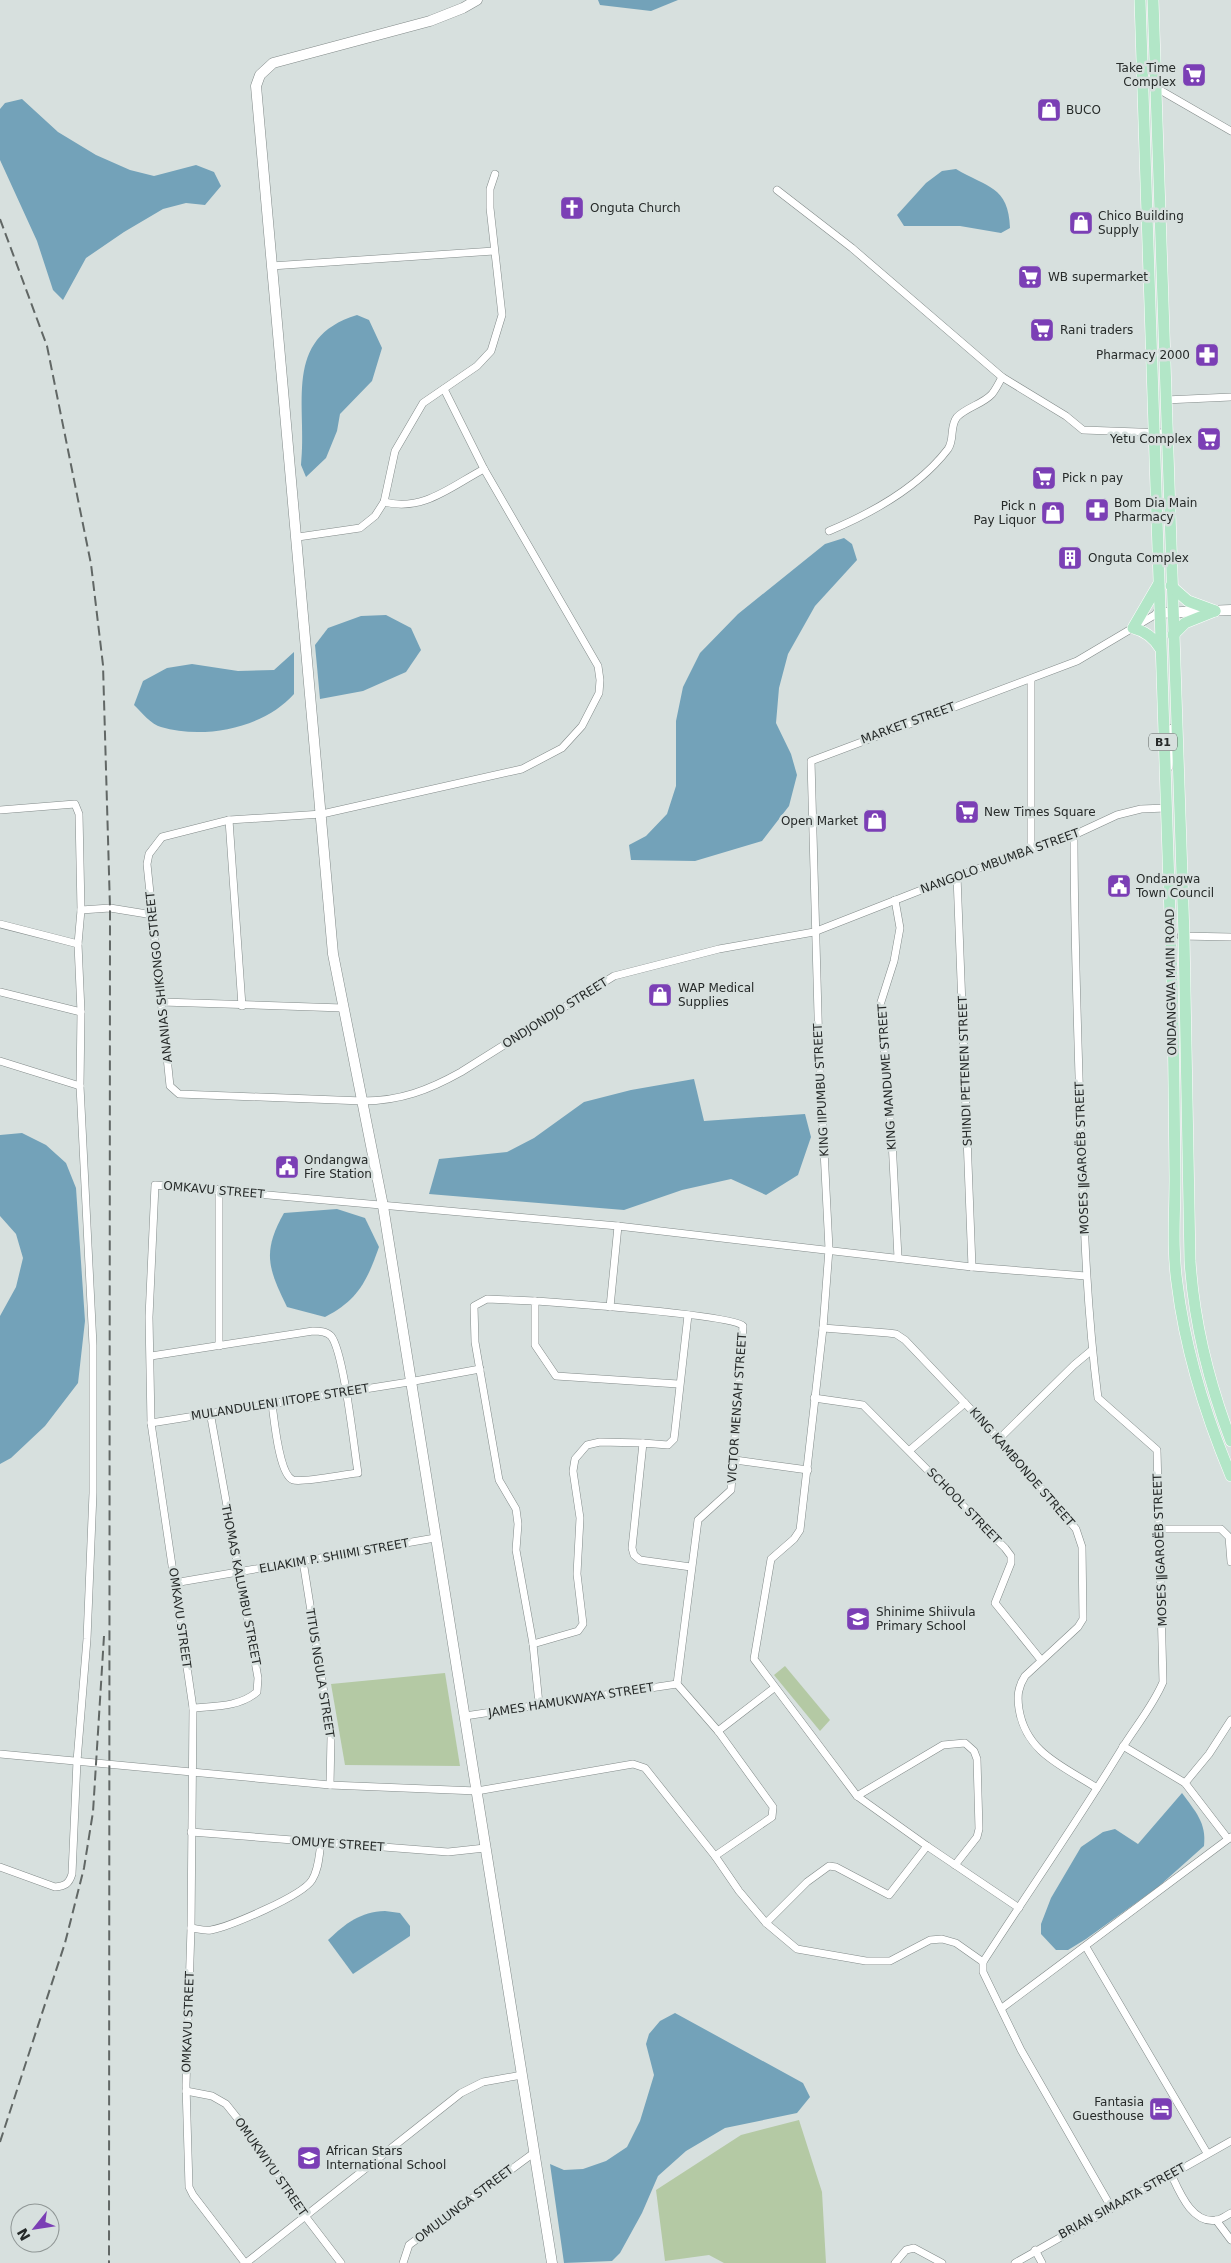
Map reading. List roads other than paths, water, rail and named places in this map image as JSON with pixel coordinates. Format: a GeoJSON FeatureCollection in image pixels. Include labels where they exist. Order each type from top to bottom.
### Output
{"type":"FeatureCollection","features":[{"type":"Feature","properties":{"kind":"main road","name":"ONDANGWA MAIN ROAD"},"geometry":{"type":"LineString","coordinates":[[1140,0],[1149,307],[1160,433],[1173,635],[1184,936],[1190,1261],[1198,1325],[1209,1377],[1231,1441]]}},
{"type":"Feature","properties":{"kind":"main road","name":"ONDANGWA MAIN ROAD"},"geometry":{"type":"LineString","coordinates":[[1153,0],[1165,400],[1160,433],[1158,613],[1171,935],[1175,1258],[1184,1327],[1200,1391],[1231,1476]]}},
{"type":"Feature","properties":{"kind":"main road"},"geometry":{"type":"LineString","coordinates":[[1149,307],[1162,306]]}},
{"type":"Feature","properties":{"kind":"main road"},"geometry":{"type":"LineString","coordinates":[[1158,585],[1133,628],[1143,630],[1160,648]]}},
{"type":"Feature","properties":{"kind":"main road"},"geometry":{"type":"LineString","coordinates":[[1171,586],[1188,601],[1215,611]]}},
{"type":"Feature","properties":{"kind":"main road"},"geometry":{"type":"LineString","coordinates":[[1173,635],[1185,624],[1215,611]]}},
{"type":"Feature","properties":{"kind":"main road"},"geometry":{"type":"LineString","coordinates":[[1184,1327],[1198,1325]]}},
{"type":"Feature","properties":{"kind":"street"},"geometry":{"type":"LineString","coordinates":[[477,0],[463,8],[430,21],[272,63],[264,68],[256,86],[271,266],[298,537],[333,954],[383,1206],[552,2263]]}},
{"type":"Feature","properties":{"kind":"street"},"geometry":{"type":"LineString","coordinates":[[1143,81],[1231,131]]}},
{"type":"Feature","properties":{"kind":"street"},"geometry":{"type":"LineString","coordinates":[[298,537],[360,528],[375,516],[384,502],[395,451],[409,424],[423,403],[477,366],[490,351],[499,330],[502,315],[490,208],[490,189],[495,174]]}},
{"type":"Feature","properties":{"kind":"street"},"geometry":{"type":"LineString","coordinates":[[777,190],[852,248],[1002,377],[1066,416],[1083,430],[1160,433]]}},
{"type":"Feature","properties":{"kind":"street"},"geometry":{"type":"LineString","coordinates":[[271,266],[494,252]]}},
{"type":"Feature","properties":{"kind":"street"},"geometry":{"type":"LineString","coordinates":[[829,531],[873,510],[920,477],[951,445],[953,423],[957,418],[993,393],[1002,377]]}},
{"type":"Feature","properties":{"kind":"street","name":"ANANIAS SHIKONGO STREET"},"geometry":{"type":"LineString","coordinates":[[363,1100],[179,1094],[174,1092],[170,1086],[147,864],[149,854],[162,837],[229,820],[322,814],[522,770],[562,748],[582,726],[599,693],[598,666],[484,468],[444,389]]}},
{"type":"Feature","properties":{"kind":"street"},"geometry":{"type":"LineString","coordinates":[[1165,400],[1231,397]]}},
{"type":"Feature","properties":{"kind":"street"},"geometry":{"type":"LineString","coordinates":[[384,502],[396,505],[414,505],[427,500],[484,468]]}},
{"type":"Feature","properties":{"kind":"street"},"geometry":{"type":"LineString","coordinates":[[1158,613],[1231,610]]}},
{"type":"Feature","properties":{"kind":"street","name":"MARKET STREET"},"geometry":{"type":"LineString","coordinates":[[814,932],[811,761],[881,732],[1031,680],[1077,661],[1158,613]]}},
{"type":"Feature","properties":{"kind":"street"},"geometry":{"type":"LineString","coordinates":[[1031,680],[1031,849]]}},
{"type":"Feature","properties":{"kind":"street"},"geometry":{"type":"LineString","coordinates":[[1166,808],[1175,696]]}},
{"type":"Feature","properties":{"kind":"street"},"geometry":{"type":"LineString","coordinates":[[0,810],[75,804],[79,814],[81,910],[78,944],[81,1012],[80,1086],[93,1345],[93,1493],[87,1639],[77,1761],[72,1874],[70,1882],[64,1887],[55,1887],[0,1867]]}},
{"type":"Feature","properties":{"kind":"street","name":"NANGOLO MBUMBA STREET"},"geometry":{"type":"LineString","coordinates":[[814,932],[958,876],[1074,835],[1117,815],[1141,810],[1166,808]]}},
{"type":"Feature","properties":{"kind":"street"},"geometry":{"type":"LineString","coordinates":[[229,820],[242,1006]]}},
{"type":"Feature","properties":{"kind":"street","name":"MOSES ǁGAROËB STREET"},"geometry":{"type":"LineString","coordinates":[[983,1962],[1157,1696],[1163,1682],[1157,1450],[1098,1398],[1092,1350],[1086,1276],[1074,955],[1074,835]]}},
{"type":"Feature","properties":{"kind":"street","name":"SHINDI PETENEN STREET"},"geometry":{"type":"LineString","coordinates":[[958,876],[972,1267]]}},
{"type":"Feature","properties":{"kind":"street","name":"KING MANDUME STREET"},"geometry":{"type":"LineString","coordinates":[[895,900],[900,928],[894,962],[880,1005],[892,1140],[898,1258]]}},
{"type":"Feature","properties":{"kind":"street"},"geometry":{"type":"LineString","coordinates":[[81,910],[110,908],[152,916]]}},
{"type":"Feature","properties":{"kind":"street"},"geometry":{"type":"LineString","coordinates":[[0,924],[78,944]]}},
{"type":"Feature","properties":{"kind":"street","name":"ONDJONDJO STREET"},"geometry":{"type":"LineString","coordinates":[[363,1100],[381,1101],[410,1096],[435,1087],[614,976],[719,949],[814,932]]}},
{"type":"Feature","properties":{"kind":"street","name":"KING IIPUMBU STREET"},"geometry":{"type":"LineString","coordinates":[[814,932],[829,1249],[823,1328],[800,1530],[794,1539],[770,1559],[754,1659],[857,1796],[1019,1908]]}},
{"type":"Feature","properties":{"kind":"street"},"geometry":{"type":"LineString","coordinates":[[1171,935],[1231,937]]}},
{"type":"Feature","properties":{"kind":"street"},"geometry":{"type":"LineString","coordinates":[[0,992],[81,1012]]}},
{"type":"Feature","properties":{"kind":"street"},"geometry":{"type":"LineString","coordinates":[[162,1002],[343,1008]]}},
{"type":"Feature","properties":{"kind":"street"},"geometry":{"type":"LineString","coordinates":[[0,1061],[80,1086]]}},
{"type":"Feature","properties":{"kind":"street","name":"OMKAVU STREET"},"geometry":{"type":"LineString","coordinates":[[245,2263],[193,2195],[189,2187],[186,2091],[191,1928],[193,1708],[151,1423],[148,1317],[155,1185],[218,1189],[383,1206],[618,1226],[972,1267],[1086,1276]]}},
{"type":"Feature","properties":{"kind":"street"},"geometry":{"type":"LineString","coordinates":[[218,1189],[219,1346]]}},
{"type":"Feature","properties":{"kind":"street"},"geometry":{"type":"LineString","coordinates":[[610,1307],[618,1226]]}},
{"type":"Feature","properties":{"kind":"street","name":"VICTOR MENSAH STREET"},"geometry":{"type":"LineString","coordinates":[[480,1369],[475,1342],[474,1306],[487,1299],[535,1301],[688,1315],[737,1321],[743,1326],[735,1460],[731,1490],[698,1520],[677,1684]]}},
{"type":"Feature","properties":{"kind":"street"},"geometry":{"type":"LineString","coordinates":[[535,1301],[535,1345],[556,1376],[678,1384]]}},
{"type":"Feature","properties":{"kind":"street"},"geometry":{"type":"LineString","coordinates":[[532,1644],[578,1631],[584,1624],[577,1574],[580,1518],[573,1471],[575,1459],[581,1450],[594,1444],[643,1443],[668,1445],[674,1439],[678,1384],[688,1315]]}},
{"type":"Feature","properties":{"kind":"street","name":"KING KAMBONDE STREET"},"geometry":{"type":"LineString","coordinates":[[823,1328],[896,1334],[921,1356],[999,1439],[1076,1529],[1081,1541],[1083,1619],[1078,1627],[1024,1676],[1019,1686],[1018,1698],[1022,1725],[1031,1743],[1042,1753],[1097,1788]]}},
{"type":"Feature","properties":{"kind":"street"},"geometry":{"type":"LineString","coordinates":[[150,1356],[313,1331],[325,1332],[331,1337],[340,1362],[358,1473],[293,1480],[287,1475],[282,1464],[272,1404]]}},
{"type":"Feature","properties":{"kind":"street"},"geometry":{"type":"LineString","coordinates":[[999,1439],[1074,1365],[1092,1350]]}},
{"type":"Feature","properties":{"kind":"street"},"geometry":{"type":"LineString","coordinates":[[480,1369],[499,1480],[516,1509],[518,1524],[516,1550],[532,1644],[539,1704]]}},
{"type":"Feature","properties":{"kind":"street","name":"MULANDULENI IITOPE STREET"},"geometry":{"type":"LineString","coordinates":[[151,1423],[480,1369]]}},
{"type":"Feature","properties":{"kind":"street","name":"SCHOOL STREET"},"geometry":{"type":"LineString","coordinates":[[814,1398],[863,1405],[910,1450],[1011,1556],[995,1603],[1041,1660]]}},
{"type":"Feature","properties":{"kind":"street"},"geometry":{"type":"LineString","coordinates":[[910,1450],[965,1403]]}},
{"type":"Feature","properties":{"kind":"street","name":"THOMAS KALUMBU STREET"},"geometry":{"type":"LineString","coordinates":[[193,1708],[234,1704],[248,1699],[257,1692],[258,1678],[210,1412]]}},
{"type":"Feature","properties":{"kind":"street"},"geometry":{"type":"LineString","coordinates":[[643,1443],[632,1548],[634,1555],[640,1560],[691,1567]]}},
{"type":"Feature","properties":{"kind":"street"},"geometry":{"type":"LineString","coordinates":[[735,1460],[808,1470]]}},
{"type":"Feature","properties":{"kind":"street"},"geometry":{"type":"LineString","coordinates":[[1159,1529],[1220,1529],[1228,1537],[1231,1562]]}},
{"type":"Feature","properties":{"kind":"street","name":"ELIAKIM P. SHIIMI STREET"},"geometry":{"type":"LineString","coordinates":[[174,1583],[435,1538]]}},
{"type":"Feature","properties":{"kind":"street","name":"TITUS NGULA STREET"},"geometry":{"type":"LineString","coordinates":[[303,1561],[331,1737],[330,1785]]}},
{"type":"Feature","properties":{"kind":"street"},"geometry":{"type":"LineString","coordinates":[[677,1684],[718,1731],[772,1807],[774,1813],[772,1817],[715,1856]]}},
{"type":"Feature","properties":{"kind":"street","name":"JAMES HAMUKWAYA STREET"},"geometry":{"type":"LineString","coordinates":[[465,1716],[677,1684]]}},
{"type":"Feature","properties":{"kind":"street"},"geometry":{"type":"LineString","coordinates":[[718,1731],[774,1688]]}},
{"type":"Feature","properties":{"kind":"street"},"geometry":{"type":"LineString","coordinates":[[1185,1783],[1209,1754],[1231,1720]]}},
{"type":"Feature","properties":{"kind":"street"},"geometry":{"type":"LineString","coordinates":[[857,1796],[943,1745],[965,1743],[974,1751],[977,1760],[979,1829],[977,1837],[955,1865]]}},
{"type":"Feature","properties":{"kind":"street"},"geometry":{"type":"LineString","coordinates":[[1002,2008],[1230,1838],[1185,1783],[1123,1746]]}},
{"type":"Feature","properties":{"kind":"street"},"geometry":{"type":"LineString","coordinates":[[0,1754],[330,1785],[477,1791],[633,1764],[639,1765],[646,1768],[715,1856],[739,1891],[766,1923],[797,1949],[866,1961],[890,1961],[930,1940],[942,1939],[956,1943],[983,1962],[983,1972],[1021,2050],[1111,2207]]}},
{"type":"Feature","properties":{"kind":"street","name":"OMUYE STREET"},"geometry":{"type":"LineString","coordinates":[[191,1832],[448,1852],[485,1848]]}},
{"type":"Feature","properties":{"kind":"street"},"geometry":{"type":"LineString","coordinates":[[191,1928],[209,1930],[223,1926],[247,1917],[306,1887],[317,1870],[321,1843]]}},
{"type":"Feature","properties":{"kind":"street"},"geometry":{"type":"LineString","coordinates":[[766,1923],[807,1882],[829,1866],[836,1867],[889,1895],[927,1846]]}},
{"type":"Feature","properties":{"kind":"street"},"geometry":{"type":"LineString","coordinates":[[1086,1947],[1207,2153]]}},
{"type":"Feature","properties":{"kind":"street"},"geometry":{"type":"LineString","coordinates":[[245,2263],[462,2093],[483,2082],[522,2075]]}},
{"type":"Feature","properties":{"kind":"street","name":"OMUKWIYU STREET"},"geometry":{"type":"LineString","coordinates":[[186,2091],[212,2096],[226,2104],[258,2144],[305,2216],[341,2263]]}},
{"type":"Feature","properties":{"kind":"street","name":"BRIAN SIMAATA STREET"},"geometry":{"type":"LineString","coordinates":[[1015,2263],[1111,2207],[1231,2141]]}},
{"type":"Feature","properties":{"kind":"street","name":"OMULUNGA STREET"},"geometry":{"type":"LineString","coordinates":[[403,2263],[409,2245],[535,2152]]}},
{"type":"Feature","properties":{"kind":"street"},"geometry":{"type":"LineString","coordinates":[[1171,2174],[1188,2207],[1202,2218],[1216,2220],[1231,2213]]}},
{"type":"Feature","properties":{"kind":"street"},"geometry":{"type":"LineString","coordinates":[[1216,2220],[1231,2240]]}},
{"type":"Feature","properties":{"kind":"street"},"geometry":{"type":"LineString","coordinates":[[895,2263],[906,2250],[914,2248],[942,2263]]}},
{"type":"Feature","properties":{"kind":"street"},"geometry":{"type":"LineString","coordinates":[[1036,2250],[1042,2263]]}},
{"type":"Feature","properties":{"kind":"water"},"geometry":{"type":"Polygon","coordinates":[[[598,0],[678,0],[651,11],[600,5],[598,0]]]}},
{"type":"Feature","properties":{"kind":"water"},"geometry":{"type":"Polygon","coordinates":[[[22,99],[58,132],[96,155],[130,170],[154,176],[196,165],[214,172],[221,186],[205,205],[186,203],[163,209],[124,232],[86,258],[63,300],[53,290],[37,241],[0,160],[0,109],[5,103],[22,99]]]}},
{"type":"Feature","properties":{"kind":"water"},"geometry":{"type":"Polygon","coordinates":[[[956,169],[986,185],[1000,196],[1009,214],[1010,228],[1001,233],[960,226],[904,226],[897,215],[926,183],[942,171],[956,169]]]}},
{"type":"Feature","properties":{"kind":"water"},"geometry":{"type":"Polygon","coordinates":[[[357,315],[369,320],[382,348],[372,381],[340,414],[337,431],[326,458],[306,477],[301,465],[302,398],[303,376],[308,357],[317,340],[333,326],[357,315]]]}},
{"type":"Feature","properties":{"kind":"water"},"geometry":{"type":"Polygon","coordinates":[[[844,538],[852,544],[857,560],[815,606],[788,654],[779,688],[776,723],[791,754],[797,775],[789,806],[762,841],[695,861],[631,860],[629,845],[646,836],[667,814],[676,786],[676,721],[683,687],[700,653],[738,614],[825,544],[844,538]]]}},
{"type":"Feature","properties":{"kind":"water"},"geometry":{"type":"Polygon","coordinates":[[[386,615],[411,628],[421,650],[406,672],[363,691],[320,699],[315,645],[328,628],[361,616],[386,615]]]}},
{"type":"Feature","properties":{"kind":"water"},"geometry":{"type":"Polygon","coordinates":[[[294,652],[294,694],[281,706],[250,723],[214,731],[178,731],[154,724],[134,705],[143,681],[167,668],[192,664],[238,671],[274,670],[294,652]]]}},
{"type":"Feature","properties":{"kind":"water"},"geometry":{"type":"Polygon","coordinates":[[[694,1079],[704,1121],[805,1114],[811,1137],[798,1175],[766,1195],[731,1179],[682,1190],[624,1210],[429,1194],[439,1159],[507,1152],[534,1138],[584,1102],[631,1090],[694,1079]]]}},
{"type":"Feature","properties":{"kind":"water"},"geometry":{"type":"Polygon","coordinates":[[[22,1133],[46,1145],[66,1163],[76,1188],[85,1321],[78,1383],[45,1426],[11,1458],[0,1464],[0,1316],[16,1287],[23,1258],[16,1234],[0,1216],[0,1135],[22,1133]]]}},
{"type":"Feature","properties":{"kind":"water"},"geometry":{"type":"Polygon","coordinates":[[[337,1209],[365,1218],[379,1247],[365,1280],[346,1304],[325,1317],[287,1307],[275,1281],[270,1260],[273,1239],[284,1213],[337,1209]]]}},
{"type":"Feature","properties":{"kind":"water"},"geometry":{"type":"Polygon","coordinates":[[[1182,1793],[1202,1824],[1204,1846],[1158,1887],[1086,1939],[1068,1950],[1056,1950],[1041,1934],[1041,1924],[1051,1898],[1081,1847],[1103,1832],[1115,1829],[1138,1844],[1182,1793]]]}},
{"type":"Feature","properties":{"kind":"water"},"geometry":{"type":"Polygon","coordinates":[[[385,1911],[400,1913],[410,1926],[410,1936],[353,1974],[328,1940],[341,1928],[361,1916],[385,1911]]]}},
{"type":"Feature","properties":{"kind":"water"},"geometry":{"type":"Polygon","coordinates":[[[675,2013],[803,2083],[810,2097],[797,2113],[725,2128],[686,2151],[658,2176],[642,2213],[620,2253],[612,2261],[564,2263],[550,2164],[564,2170],[583,2169],[606,2161],[627,2147],[640,2121],[654,2075],[646,2044],[649,2034],[660,2021],[675,2013]]]}},
{"type":"Feature","properties":{"kind":"railway"},"geometry":{"type":"LineString","coordinates":[[0,219],[47,346],[91,564],[103,665],[110,908],[109,2263]]}},
{"type":"Feature","properties":{"kind":"railway"},"geometry":{"type":"LineString","coordinates":[[0,2142],[65,1943],[84,1868],[93,1812],[104,1636]]}},
{"type":"Feature","properties":{"kind":"place","name":"Take Time Complex"},"geometry":{"type":"Point","coordinates":[1194,75]}},
{"type":"Feature","properties":{"kind":"place","name":"BUCO"},"geometry":{"type":"Point","coordinates":[1049,110]}},
{"type":"Feature","properties":{"kind":"place","name":"Onguta Church"},"geometry":{"type":"Point","coordinates":[572,208]}},
{"type":"Feature","properties":{"kind":"place","name":"Chico Building Supply"},"geometry":{"type":"Point","coordinates":[1081,223]}},
{"type":"Feature","properties":{"kind":"place","name":"WB supermarket"},"geometry":{"type":"Point","coordinates":[1030,277]}},
{"type":"Feature","properties":{"kind":"place","name":"Rani traders"},"geometry":{"type":"Point","coordinates":[1042,330]}},
{"type":"Feature","properties":{"kind":"place","name":"Pharmacy 2000"},"geometry":{"type":"Point","coordinates":[1207,355]}},
{"type":"Feature","properties":{"kind":"place","name":"Yetu Complex"},"geometry":{"type":"Point","coordinates":[1209,439]}},
{"type":"Feature","properties":{"kind":"place","name":"Pick n pay"},"geometry":{"type":"Point","coordinates":[1044,478]}},
{"type":"Feature","properties":{"kind":"place","name":"Bom Dia Main Pharmacy"},"geometry":{"type":"Point","coordinates":[1097,510]}},
{"type":"Feature","properties":{"kind":"place","name":"Pick n Pay Liquor"},"geometry":{"type":"Point","coordinates":[1053,513]}},
{"type":"Feature","properties":{"kind":"place","name":"Onguta Complex"},"geometry":{"type":"Point","coordinates":[1070,558]}},
{"type":"Feature","properties":{"kind":"place","name":"New Times Square"},"geometry":{"type":"Point","coordinates":[967,812]}},
{"type":"Feature","properties":{"kind":"place","name":"Open Market"},"geometry":{"type":"Point","coordinates":[875,821]}},
{"type":"Feature","properties":{"kind":"place","name":"Ondangwa Town Council"},"geometry":{"type":"Point","coordinates":[1119,886]}},
{"type":"Feature","properties":{"kind":"place","name":"WAP Medical Supplies"},"geometry":{"type":"Point","coordinates":[660,995]}},
{"type":"Feature","properties":{"kind":"place","name":"Ondangwa Fire Station"},"geometry":{"type":"Point","coordinates":[287,1167]}},
{"type":"Feature","properties":{"kind":"place","name":"Shinime Shiivula Primary School"},"geometry":{"type":"Point","coordinates":[858,1619]}},
{"type":"Feature","properties":{"kind":"place","name":"Fantasia Guesthouse"},"geometry":{"type":"Point","coordinates":[1161,2109]}},
{"type":"Feature","properties":{"kind":"place","name":"African Stars International School"},"geometry":{"type":"Point","coordinates":[309,2158]}}]}
